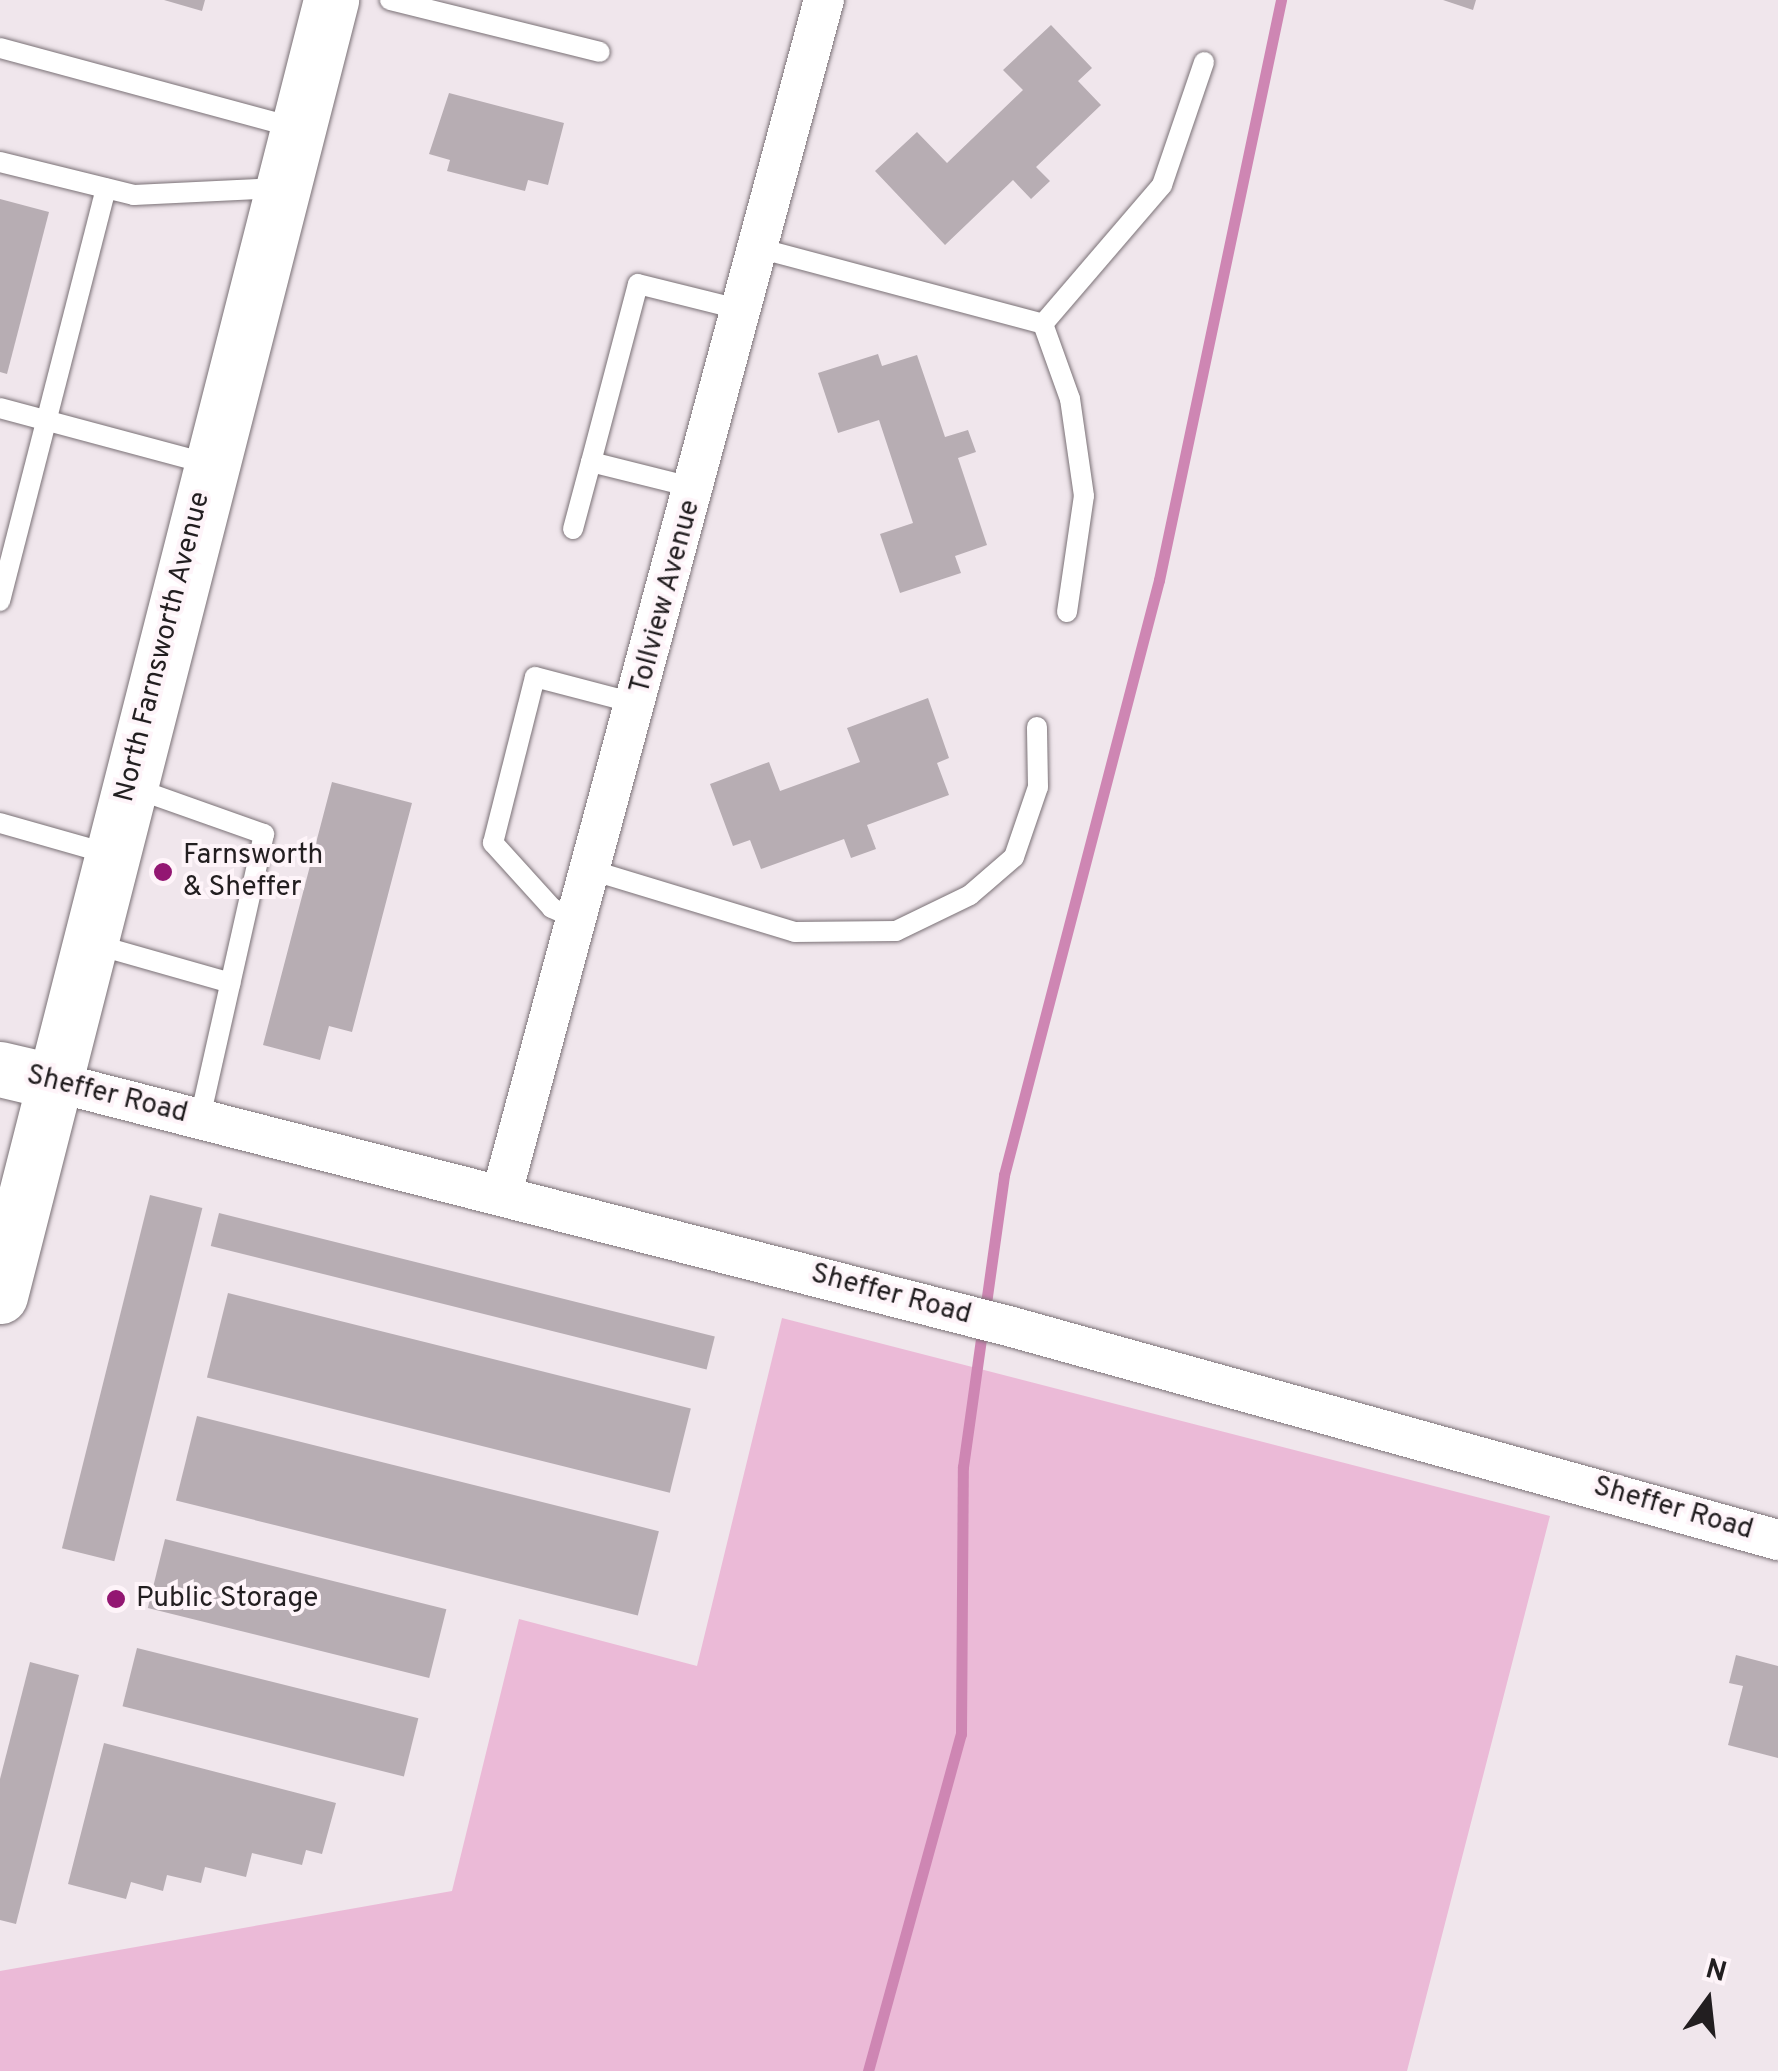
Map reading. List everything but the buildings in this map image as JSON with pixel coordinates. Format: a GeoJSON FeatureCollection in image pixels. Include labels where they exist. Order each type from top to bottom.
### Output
{"type":"FeatureCollection","features":[{"type":"Feature","properties":{"kind":"main road","name":"North Farnsworth Avenue"},"geometry":{"type":"LineString","coordinates":[[0,1296],[12,1199],[54,1082],[209,464],[331,0]]}},
{"type":"Feature","properties":{"kind":"main road","name":"Sheffer Road"},"geometry":{"type":"LineString","coordinates":[[0,1069],[54,1082]]}},
{"type":"Feature","properties":{"kind":"street","name":"Tollview Avenue"},"geometry":{"type":"LineString","coordinates":[[502,1193],[594,870],[824,0]]}},
{"type":"Feature","properties":{"kind":"street","name":"Sheffer Road"},"geometry":{"type":"LineString","coordinates":[[54,1082],[502,1193],[956,1312],[1778,1540]]}},
{"type":"Feature","properties":{"kind":"lane"},"geometry":{"type":"LineString","coordinates":[[390,0],[600,52]]}},
{"type":"Feature","properties":{"kind":"lane"},"geometry":{"type":"LineString","coordinates":[[0,48],[297,128]]}},
{"type":"Feature","properties":{"kind":"lane"},"geometry":{"type":"LineString","coordinates":[[1042,324],[1162,185],[1204,62]]}},
{"type":"Feature","properties":{"kind":"lane"},"geometry":{"type":"LineString","coordinates":[[0,162],[106,188],[281,188]]}},
{"type":"Feature","properties":{"kind":"lane"},"geometry":{"type":"LineString","coordinates":[[0,600],[106,188]]}},
{"type":"Feature","properties":{"kind":"lane"},"geometry":{"type":"LineString","coordinates":[[758,248],[1042,324]]}},
{"type":"Feature","properties":{"kind":"lane"},"geometry":{"type":"LineString","coordinates":[[574,529],[638,284],[742,310]]}},
{"type":"Feature","properties":{"kind":"lane"},"geometry":{"type":"LineString","coordinates":[[1042,324],[1070,398],[1084,496],[1067,612]]}},
{"type":"Feature","properties":{"kind":"lane"},"geometry":{"type":"LineString","coordinates":[[0,408],[209,464]]}},
{"type":"Feature","properties":{"kind":"lane"},"geometry":{"type":"LineString","coordinates":[[592,462],[695,488]]}},
{"type":"Feature","properties":{"kind":"lane"},"geometry":{"type":"LineString","coordinates":[[580,921],[552,908],[492,844],[535,678],[638,704]]}},
{"type":"Feature","properties":{"kind":"lane"},"geometry":{"type":"LineString","coordinates":[[594,870],[796,932],[896,931],[970,895],[1014,857],[1038,787],[1037,727]]}},
{"type":"Feature","properties":{"kind":"lane"},"geometry":{"type":"LineString","coordinates":[[128,786],[264,834],[200,1117]]}},
{"type":"Feature","properties":{"kind":"lane"},"geometry":{"type":"LineString","coordinates":[[0,822],[110,854]]}},
{"type":"Feature","properties":{"kind":"lane"},"geometry":{"type":"LineString","coordinates":[[88,942],[231,983]]}},
{"type":"Feature","properties":{"kind":"shaded area"},"geometry":{"type":"Polygon","coordinates":[[[782,1318],[1550,1516],[1407,2071],[0,2071],[0,1971],[452,1891],[519,1619],[697,1666],[782,1318]]]}},
{"type":"Feature","properties":{"kind":"waterway"},"geometry":{"type":"LineString","coordinates":[[868,2071],[961,1734],[963,1467],[1004,1175],[1159,580],[1281,0]]}},
{"type":"Feature","properties":{"kind":"place","name":"Farnsworth & Sheffer"},"geometry":{"type":"Point","coordinates":[163,872]}},
{"type":"Feature","properties":{"kind":"place","name":"Public Storage"},"geometry":{"type":"Point","coordinates":[116,1599]}}]}
